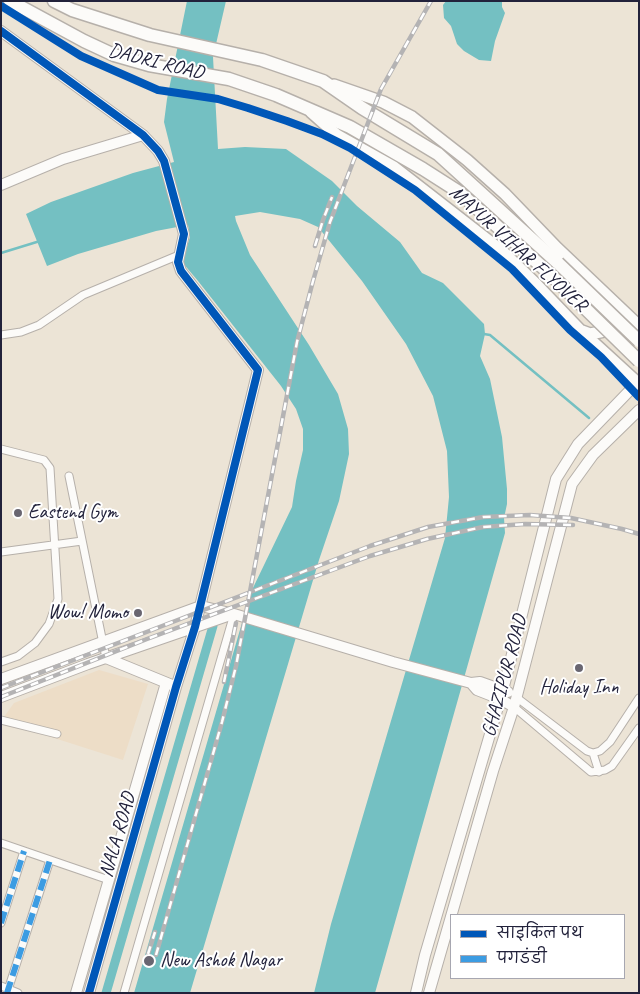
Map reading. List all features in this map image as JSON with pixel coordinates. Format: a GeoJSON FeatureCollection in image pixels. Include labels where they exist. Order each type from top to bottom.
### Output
{"type":"FeatureCollection","features":[{"type":"Feature","properties":{"kind":"highway","name":"DADRI ROAD"},"geometry":{"type":"LineString","coordinates":[[10,1],[114,55],[149,65],[229,79],[276,95],[308,110]]}},
{"type":"Feature","properties":{"kind":"highway","name":"DADRI ROAD"},"geometry":{"type":"LineString","coordinates":[[54,1],[72,10],[150,34],[262,60],[323,81]]}},
{"type":"Feature","properties":{"kind":"highway","name":"MAYUR VIHAR FLYOVER"},"geometry":{"type":"LineString","coordinates":[[323,81],[362,108],[438,154],[558,263],[639,341]]}},
{"type":"Feature","properties":{"kind":"highway","name":"MAYUR VIHAR FLYOVER"},"geometry":{"type":"LineString","coordinates":[[308,110],[350,127],[459,192],[550,274],[639,361]]}},
{"type":"Feature","properties":{"kind":"main road"},"geometry":{"type":"LineString","coordinates":[[323,81],[382,102],[412,117],[467,160],[505,194],[639,326]]}},
{"type":"Feature","properties":{"kind":"main road"},"geometry":{"type":"LineString","coordinates":[[308,110],[337,134],[394,166],[502,251],[581,331],[638,383]]}},
{"type":"Feature","properties":{"kind":"main road"},"geometry":{"type":"LineString","coordinates":[[581,331],[597,334],[610,326],[614,312],[609,298]]}},
{"type":"Feature","properties":{"kind":"street"},"geometry":{"type":"LineString","coordinates":[[1,31],[143,135],[158,151],[164,161],[184,234],[178,262],[181,271],[258,370],[196,627],[171,685],[106,658]]}},
{"type":"Feature","properties":{"kind":"street"},"geometry":{"type":"LineString","coordinates":[[1,185],[63,159],[143,135]]}},
{"type":"Feature","properties":{"kind":"street"},"geometry":{"type":"LineString","coordinates":[[1,335],[21,332],[34,327],[83,295],[179,255]]}},
{"type":"Feature","properties":{"kind":"street","name":"GHAZIPUR ROAD"},"geometry":{"type":"LineString","coordinates":[[416,993],[556,479],[578,444],[638,383]]}},
{"type":"Feature","properties":{"kind":"street","name":"GHAZIPUR ROAD"},"geometry":{"type":"LineString","coordinates":[[451,914],[515,702],[572,484],[593,455],[639,410]]}},
{"type":"Feature","properties":{"kind":"street"},"geometry":{"type":"LineString","coordinates":[[1,662],[18,656],[34,643],[49,624],[58,598],[48,465],[44,460],[2,450]]}},
{"type":"Feature","properties":{"kind":"street"},"geometry":{"type":"LineString","coordinates":[[69,476],[106,658]]}},
{"type":"Feature","properties":{"kind":"street"},"geometry":{"type":"LineString","coordinates":[[1,552],[82,541]]}},
{"type":"Feature","properties":{"kind":"street"},"geometry":{"type":"LineString","coordinates":[[1,678],[201,606],[238,615],[393,662],[470,683],[477,690],[498,693],[515,702],[587,751],[593,753],[600,751],[610,742],[639,698]]}},
{"type":"Feature","properties":{"kind":"street"},"geometry":{"type":"LineString","coordinates":[[1,697],[125,651],[238,615]]}},
{"type":"Feature","properties":{"kind":"street"},"geometry":{"type":"LineString","coordinates":[[124,993],[238,615]]}},
{"type":"Feature","properties":{"kind":"street"},"geometry":{"type":"LineString","coordinates":[[119,635],[125,651]]}},
{"type":"Feature","properties":{"kind":"street","name":"NALA ROAD"},"geometry":{"type":"LineString","coordinates":[[76,993],[109,880],[171,685]]}},
{"type":"Feature","properties":{"kind":"street","name":"NALA ROAD"},"geometry":{"type":"LineString","coordinates":[[89,993],[117,897],[171,685]]}},
{"type":"Feature","properties":{"kind":"street"},"geometry":{"type":"LineString","coordinates":[[515,702],[591,772],[599,772],[612,766],[639,728]]}},
{"type":"Feature","properties":{"kind":"street"},"geometry":{"type":"LineString","coordinates":[[1,720],[57,734]]}},
{"type":"Feature","properties":{"kind":"street"},"geometry":{"type":"LineString","coordinates":[[593,753],[599,772]]}},
{"type":"Feature","properties":{"kind":"street"},"geometry":{"type":"LineString","coordinates":[[1,843],[109,880]]}},
{"type":"Feature","properties":{"kind":"street"},"geometry":{"type":"LineString","coordinates":[[1,922],[24,851]]}},
{"type":"Feature","properties":{"kind":"street"},"geometry":{"type":"LineString","coordinates":[[18,993],[5,989],[50,860]]}},
{"type":"Feature","properties":{"kind":"street"},"geometry":{"type":"LineString","coordinates":[[105,893],[117,897]]}},
{"type":"Feature","properties":{"kind":"street","name":"GHAZIPUR ROAD"},"geometry":{"type":"LineString","coordinates":[[428,993],[450,918]]}},
{"type":"Feature","properties":{"kind":"shaded area"},"geometry":{"type":"Polygon","coordinates":[[[99,670],[148,684],[123,760],[1,721],[14,703],[99,670]]]}},
{"type":"Feature","properties":{"kind":"water"},"geometry":{"type":"Polygon","coordinates":[[[187,1],[226,1],[213,57],[218,149],[245,147],[286,149],[332,181],[357,206],[400,242],[422,273],[443,283],[484,324],[485,334],[480,356],[490,379],[502,437],[507,489],[507,504],[504,518],[505,533],[375,993],[314,993],[331,924],[445,538],[449,497],[447,451],[433,396],[406,344],[362,281],[318,227],[300,219],[260,212],[235,216],[236,221],[250,255],[309,345],[338,394],[348,429],[349,454],[339,501],[319,560],[190,993],[134,993],[251,592],[292,507],[303,450],[303,429],[296,409],[281,386],[182,262],[190,237],[188,225],[156,231],[78,254],[47,266],[26,214],[51,202],[133,173],[174,162],[164,122],[187,1]]]}},
{"type":"Feature","properties":{"kind":"water"},"geometry":{"type":"Polygon","coordinates":[[[446,1],[502,1],[505,13],[495,41],[491,61],[479,60],[464,51],[457,44],[451,26],[444,18],[443,5],[446,1]]]}},
{"type":"Feature","properties":{"kind":"waterway"},"geometry":{"type":"LineString","coordinates":[[1,253],[40,241]]}},
{"type":"Feature","properties":{"kind":"waterway"},"geometry":{"type":"LineString","coordinates":[[484,334],[490,335],[589,418]]}},
{"type":"Feature","properties":{"kind":"waterway"},"geometry":{"type":"LineString","coordinates":[[106,993],[213,626]]}},
{"type":"Feature","properties":{"kind":"railway"},"geometry":{"type":"LineString","coordinates":[[156,955],[236,666],[297,342],[330,222],[381,89],[431,1]]}},
{"type":"Feature","properties":{"kind":"railway"},"geometry":{"type":"LineString","coordinates":[[315,246],[332,197]]}},
{"type":"Feature","properties":{"kind":"railway"},"geometry":{"type":"LineString","coordinates":[[1,688],[370,546],[428,527],[483,517],[530,515],[571,518],[639,534]]}},
{"type":"Feature","properties":{"kind":"railway"},"geometry":{"type":"LineString","coordinates":[[1,697],[147,639],[370,556],[427,539],[483,527],[525,524],[573,525]]}},
{"type":"Feature","properties":{"kind":"railway"},"geometry":{"type":"LineString","coordinates":[[224,682],[236,623]]}},
{"type":"Feature","properties":{"kind":"railway"},"geometry":{"type":"LineString","coordinates":[[148,954],[155,932]]}},
{"type":"Feature","properties":{"kind":"marked path"},"geometry":{"type":"LineString","coordinates":[[1,923],[24,851]]}},
{"type":"Feature","properties":{"kind":"marked path"},"geometry":{"type":"LineString","coordinates":[[7,993],[50,860]]}},
{"type":"Feature","properties":{"kind":"cycle path"},"geometry":{"type":"LineString","coordinates":[[1,6],[81,56],[158,90],[218,99],[248,108],[322,134],[350,148],[415,190],[512,269],[570,330],[601,357],[639,397]]}},
{"type":"Feature","properties":{"kind":"cycle path"},"geometry":{"type":"LineString","coordinates":[[1,31],[143,135],[158,151],[164,161],[184,234],[178,262],[181,271],[258,370],[195,627],[176,687],[89,993]]}},
{"type":"Feature","properties":{"kind":"place","name":"Eastend Gym"},"geometry":{"type":"Point","coordinates":[18,513]}},
{"type":"Feature","properties":{"kind":"place","name":"Wow! Momo"},"geometry":{"type":"Point","coordinates":[138,613]}},
{"type":"Feature","properties":{"kind":"place","name":"Holiday Inn"},"geometry":{"type":"Point","coordinates":[579,668]}},
{"type":"Feature","properties":{"kind":"place","name":"New Ashok Nagar"},"geometry":{"type":"Point","coordinates":[149,961]}}]}
